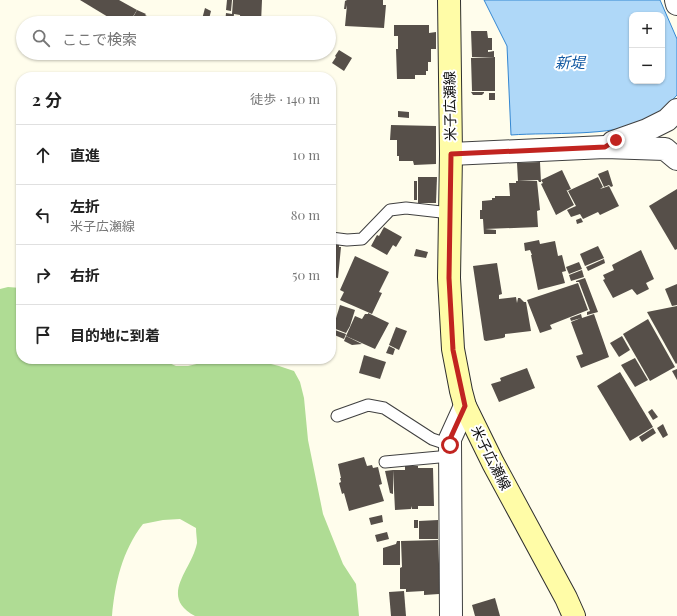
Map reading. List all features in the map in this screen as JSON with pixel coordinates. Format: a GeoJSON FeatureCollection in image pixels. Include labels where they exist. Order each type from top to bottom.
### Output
{"type":"FeatureCollection","features":[{"type":"Feature","properties":{"kind":"main road","name":"米子広瀬線"},"geometry":{"type":"LineString","coordinates":[[449,0],[451,154],[449,278],[453,350],[465,406],[493,463],[566,598],[574,616]]}},
{"type":"Feature","properties":{"kind":"street"},"geometry":{"type":"LineString","coordinates":[[676,0],[677,4]]}},
{"type":"Feature","properties":{"kind":"street"},"geometry":{"type":"LineString","coordinates":[[605,147],[616,140],[636,134],[667,120],[677,110]]}},
{"type":"Feature","properties":{"kind":"street"},"geometry":{"type":"LineString","coordinates":[[451,154],[605,147],[673,149]]}},
{"type":"Feature","properties":{"kind":"street"},"geometry":{"type":"LineString","coordinates":[[451,616],[450,439],[465,406]]}},
{"type":"Feature","properties":{"kind":"lane"},"geometry":{"type":"LineString","coordinates":[[336,239],[347,240],[362,239],[390,210],[406,208],[450,213]]}},
{"type":"Feature","properties":{"kind":"lane"},"geometry":{"type":"LineString","coordinates":[[337,416],[368,405],[384,408],[450,450]]}},
{"type":"Feature","properties":{"kind":"lane"},"geometry":{"type":"LineString","coordinates":[[385,462],[450,450]]}},
{"type":"Feature","properties":{"kind":"green space"},"geometry":{"type":"Polygon","coordinates":[[[8,287],[16,288],[16,364],[171,364],[176,366],[188,366],[197,364],[271,364],[294,371],[300,382],[304,398],[308,440],[323,514],[343,564],[356,584],[359,616],[195,616],[184,608],[179,600],[178,591],[180,582],[194,553],[197,543],[196,528],[180,519],[163,520],[143,524],[125,556],[115,592],[112,616],[0,616],[0,289],[8,287]]]}},
{"type":"Feature","properties":{"kind":"water","name":"新堤"},"geometry":{"type":"Polygon","coordinates":[[[484,0],[660,0],[677,39],[677,95],[670,102],[650,119],[632,126],[615,130],[580,133],[511,135],[507,46],[484,0]]]}},
{"type":"Feature","properties":{"kind":"building"},"geometry":{"type":"Polygon","coordinates":[[[80,0],[119,0],[137,10],[133,16],[106,16],[80,0]]]}},
{"type":"Feature","properties":{"kind":"building"},"geometry":{"type":"Polygon","coordinates":[[[227,0],[232,0],[231,11],[226,10],[227,0]]]}},
{"type":"Feature","properties":{"kind":"building"},"geometry":{"type":"Polygon","coordinates":[[[233,0],[262,0],[261,16],[240,16],[234,14],[234,16],[226,16],[226,13],[232,14],[233,0]]]}},
{"type":"Feature","properties":{"kind":"building"},"geometry":{"type":"Polygon","coordinates":[[[383,0],[383,5],[386,5],[384,28],[345,26],[347,5],[346,9],[344,9],[345,1],[383,0]]]}},
{"type":"Feature","properties":{"kind":"building"},"geometry":{"type":"Polygon","coordinates":[[[205,8],[211,11],[210,16],[203,16],[205,8]]]}},
{"type":"Feature","properties":{"kind":"building"},"geometry":{"type":"Polygon","coordinates":[[[137,10],[146,14],[145,15],[147,16],[134,16],[137,10]]]}},
{"type":"Feature","properties":{"kind":"building"},"geometry":{"type":"Polygon","coordinates":[[[394,25],[429,25],[429,33],[436,32],[436,49],[431,49],[431,62],[428,62],[428,71],[426,71],[426,75],[415,75],[415,79],[397,79],[396,49],[398,49],[398,36],[394,36],[394,25]]]}},
{"type":"Feature","properties":{"kind":"building"},"geometry":{"type":"Polygon","coordinates":[[[471,31],[487,31],[488,38],[492,38],[492,50],[488,50],[488,52],[494,51],[494,57],[472,57],[471,31]]]}},
{"type":"Feature","properties":{"kind":"building"},"geometry":{"type":"Polygon","coordinates":[[[339,50],[352,58],[344,71],[332,63],[336,60],[336,54],[339,50]]]}},
{"type":"Feature","properties":{"kind":"building"},"geometry":{"type":"Polygon","coordinates":[[[495,57],[495,91],[472,91],[471,58],[495,57]]]}},
{"type":"Feature","properties":{"kind":"building"},"geometry":{"type":"Polygon","coordinates":[[[471,92],[484,93],[482,95],[473,95],[471,92]]]}},
{"type":"Feature","properties":{"kind":"building"},"geometry":{"type":"Polygon","coordinates":[[[489,93],[495,93],[495,100],[489,100],[489,93]]]}},
{"type":"Feature","properties":{"kind":"building"},"geometry":{"type":"Polygon","coordinates":[[[398,111],[409,112],[409,118],[398,117],[398,111]]]}},
{"type":"Feature","properties":{"kind":"building"},"geometry":{"type":"Polygon","coordinates":[[[391,125],[436,126],[436,164],[414,165],[413,161],[399,161],[399,156],[397,156],[397,140],[390,140],[391,125]]]}},
{"type":"Feature","properties":{"kind":"building"},"geometry":{"type":"Polygon","coordinates":[[[540,162],[541,182],[538,180],[518,181],[517,163],[540,162]]]}},
{"type":"Feature","properties":{"kind":"building"},"geometry":{"type":"Polygon","coordinates":[[[562,170],[571,189],[566,191],[574,205],[556,215],[541,184],[543,183],[541,180],[562,170]]]}},
{"type":"Feature","properties":{"kind":"building"},"geometry":{"type":"Polygon","coordinates":[[[608,170],[613,186],[611,187],[609,185],[604,187],[598,174],[608,170]]]}},
{"type":"Feature","properties":{"kind":"building"},"geometry":{"type":"Polygon","coordinates":[[[418,177],[437,177],[436,203],[418,203],[418,177]]]}},
{"type":"Feature","properties":{"kind":"building"},"geometry":{"type":"Polygon","coordinates":[[[598,177],[603,187],[600,189],[609,186],[619,206],[600,215],[598,212],[583,219],[580,214],[571,217],[567,210],[576,206],[568,191],[598,177]]]}},
{"type":"Feature","properties":{"kind":"building"},"geometry":{"type":"Polygon","coordinates":[[[414,181],[417,181],[417,200],[414,200],[414,181]]]}},
{"type":"Feature","properties":{"kind":"building"},"geometry":{"type":"Polygon","coordinates":[[[516,181],[537,181],[540,210],[537,211],[538,227],[485,229],[496,230],[496,234],[484,234],[483,219],[480,219],[482,201],[492,200],[495,196],[510,196],[509,183],[516,183],[516,181]]]}},
{"type":"Feature","properties":{"kind":"building"},"geometry":{"type":"Polygon","coordinates":[[[677,189],[677,249],[675,250],[649,206],[677,189]]]}},
{"type":"Feature","properties":{"kind":"building"},"geometry":{"type":"Polygon","coordinates":[[[581,218],[583,222],[577,224],[576,220],[581,218]]]}},
{"type":"Feature","properties":{"kind":"building"},"geometry":{"type":"Polygon","coordinates":[[[384,227],[402,237],[396,247],[393,245],[387,255],[371,246],[377,235],[379,236],[384,227]]]}},
{"type":"Feature","properties":{"kind":"building"},"geometry":{"type":"Polygon","coordinates":[[[539,240],[540,244],[555,241],[558,256],[562,255],[566,271],[562,272],[565,283],[538,290],[532,255],[530,250],[525,251],[524,243],[539,240]]]}},
{"type":"Feature","properties":{"kind":"building"},"geometry":{"type":"Polygon","coordinates":[[[336,244],[339,244],[339,247],[341,247],[338,278],[336,278],[336,244]]]}},
{"type":"Feature","properties":{"kind":"building"},"geometry":{"type":"Polygon","coordinates":[[[598,246],[604,258],[585,266],[580,254],[598,246]]]}},
{"type":"Feature","properties":{"kind":"building"},"geometry":{"type":"Polygon","coordinates":[[[416,249],[428,252],[426,258],[414,256],[416,249]]]}},
{"type":"Feature","properties":{"kind":"building"},"geometry":{"type":"Polygon","coordinates":[[[641,250],[654,279],[646,283],[649,289],[637,295],[632,289],[613,298],[603,280],[605,279],[603,275],[614,270],[612,265],[641,250]]]}},
{"type":"Feature","properties":{"kind":"building"},"geometry":{"type":"Polygon","coordinates":[[[355,256],[389,272],[379,292],[382,293],[372,314],[340,300],[344,292],[340,290],[355,256]]]}},
{"type":"Feature","properties":{"kind":"building"},"geometry":{"type":"Polygon","coordinates":[[[604,259],[605,263],[588,271],[586,267],[604,259]]]}},
{"type":"Feature","properties":{"kind":"building"},"geometry":{"type":"Polygon","coordinates":[[[579,262],[582,269],[569,274],[566,267],[579,262]]]}},
{"type":"Feature","properties":{"kind":"building"},"geometry":{"type":"Polygon","coordinates":[[[497,263],[502,294],[499,295],[499,299],[516,297],[517,303],[518,298],[526,302],[531,331],[505,334],[505,337],[503,338],[486,341],[484,340],[473,266],[497,263]]]}},
{"type":"Feature","properties":{"kind":"building"},"geometry":{"type":"Polygon","coordinates":[[[582,270],[584,277],[571,281],[569,275],[582,270]]]}},
{"type":"Feature","properties":{"kind":"building"},"geometry":{"type":"Polygon","coordinates":[[[585,278],[598,312],[587,315],[587,312],[590,311],[579,282],[576,282],[585,278]]]}},
{"type":"Feature","properties":{"kind":"building"},"geometry":{"type":"Polygon","coordinates":[[[578,283],[588,310],[550,325],[552,329],[540,333],[527,300],[578,283]]]}},
{"type":"Feature","properties":{"kind":"building"},"geometry":{"type":"Polygon","coordinates":[[[677,284],[677,305],[672,306],[665,289],[677,284]]]}},
{"type":"Feature","properties":{"kind":"building"},"geometry":{"type":"Polygon","coordinates":[[[340,305],[355,310],[346,333],[336,329],[336,318],[340,305]]]}},
{"type":"Feature","properties":{"kind":"building"},"geometry":{"type":"Polygon","coordinates":[[[677,306],[677,363],[676,364],[647,312],[677,306]]]}},
{"type":"Feature","properties":{"kind":"building"},"geometry":{"type":"Polygon","coordinates":[[[368,313],[389,323],[375,349],[346,336],[355,316],[362,319],[365,314],[368,313]]]}},
{"type":"Feature","properties":{"kind":"building"},"geometry":{"type":"Polygon","coordinates":[[[581,314],[582,318],[594,314],[609,357],[581,368],[576,356],[583,354],[571,322],[581,318],[571,321],[570,318],[581,314]]]}},
{"type":"Feature","properties":{"kind":"building"},"geometry":{"type":"Polygon","coordinates":[[[648,319],[675,367],[650,381],[623,334],[648,319]]]}},
{"type":"Feature","properties":{"kind":"building"},"geometry":{"type":"Polygon","coordinates":[[[396,327],[407,331],[399,350],[389,345],[396,327]]]}},
{"type":"Feature","properties":{"kind":"building"},"geometry":{"type":"Polygon","coordinates":[[[336,330],[346,334],[344,339],[336,336],[336,330]]]}},
{"type":"Feature","properties":{"kind":"building"},"geometry":{"type":"Polygon","coordinates":[[[346,336],[362,344],[352,345],[344,341],[346,336]]]}},
{"type":"Feature","properties":{"kind":"building"},"geometry":{"type":"Polygon","coordinates":[[[622,336],[630,350],[619,357],[610,343],[622,336]]]}},
{"type":"Feature","properties":{"kind":"building"},"geometry":{"type":"Polygon","coordinates":[[[389,346],[395,349],[393,355],[386,353],[389,346]]]}},
{"type":"Feature","properties":{"kind":"building"},"geometry":{"type":"Polygon","coordinates":[[[364,355],[386,362],[380,379],[359,373],[364,355]]]}},
{"type":"Feature","properties":{"kind":"building"},"geometry":{"type":"Polygon","coordinates":[[[635,358],[648,380],[635,387],[621,365],[635,358]]]}},
{"type":"Feature","properties":{"kind":"building"},"geometry":{"type":"Polygon","coordinates":[[[527,368],[535,388],[499,402],[491,384],[501,381],[500,378],[527,368]]]}},
{"type":"Feature","properties":{"kind":"building"},"geometry":{"type":"Polygon","coordinates":[[[677,369],[677,380],[672,371],[677,369]]]}},
{"type":"Feature","properties":{"kind":"building"},"geometry":{"type":"Polygon","coordinates":[[[620,372],[653,427],[630,441],[597,386],[620,372]]]}},
{"type":"Feature","properties":{"kind":"building"},"geometry":{"type":"Polygon","coordinates":[[[652,409],[658,417],[653,420],[648,412],[652,409]]]}},
{"type":"Feature","properties":{"kind":"building"},"geometry":{"type":"Polygon","coordinates":[[[663,424],[668,435],[663,438],[657,428],[663,424]]]}},
{"type":"Feature","properties":{"kind":"building"},"geometry":{"type":"Polygon","coordinates":[[[653,428],[656,433],[642,442],[639,437],[653,428]]]}},
{"type":"Feature","properties":{"kind":"building"},"geometry":{"type":"Polygon","coordinates":[[[364,457],[367,466],[372,465],[373,468],[378,467],[382,484],[379,485],[384,501],[349,511],[344,493],[342,494],[339,483],[341,482],[341,478],[338,464],[364,457]]]}},
{"type":"Feature","properties":{"kind":"building"},"geometry":{"type":"Polygon","coordinates":[[[405,466],[433,468],[434,506],[418,506],[418,509],[412,509],[411,506],[411,509],[395,510],[393,470],[405,470],[405,466]]]}},
{"type":"Feature","properties":{"kind":"building"},"geometry":{"type":"Polygon","coordinates":[[[393,470],[393,494],[390,493],[385,471],[393,470]]]}},
{"type":"Feature","properties":{"kind":"building"},"geometry":{"type":"Polygon","coordinates":[[[382,515],[383,522],[371,525],[369,518],[382,515]]]}},
{"type":"Feature","properties":{"kind":"building"},"geometry":{"type":"Polygon","coordinates":[[[414,520],[418,520],[418,528],[414,528],[414,520]]]}},
{"type":"Feature","properties":{"kind":"building"},"geometry":{"type":"Polygon","coordinates":[[[438,520],[438,539],[419,539],[419,521],[438,520]]]}},
{"type":"Feature","properties":{"kind":"building"},"geometry":{"type":"Polygon","coordinates":[[[387,532],[389,539],[377,542],[375,535],[387,532]]]}},
{"type":"Feature","properties":{"kind":"building"},"geometry":{"type":"Polygon","coordinates":[[[438,540],[439,594],[424,595],[424,591],[406,592],[406,589],[400,589],[400,568],[402,567],[401,541],[438,540]]]}},
{"type":"Feature","properties":{"kind":"building"},"geometry":{"type":"Polygon","coordinates":[[[397,541],[400,541],[400,565],[383,565],[383,548],[396,544],[397,541]]]}},
{"type":"Feature","properties":{"kind":"building"},"geometry":{"type":"Polygon","coordinates":[[[404,591],[406,616],[391,616],[389,592],[404,591]]]}},
{"type":"Feature","properties":{"kind":"building"},"geometry":{"type":"Polygon","coordinates":[[[495,598],[500,616],[475,616],[472,605],[495,598]]]}},
{"type":"Feature","properties":{"kind":"route"},"geometry":{"type":"LineString","coordinates":[[450,445],[450,439],[465,406],[460,391],[453,350],[449,278],[451,154],[605,147],[616,140]]}}]}
